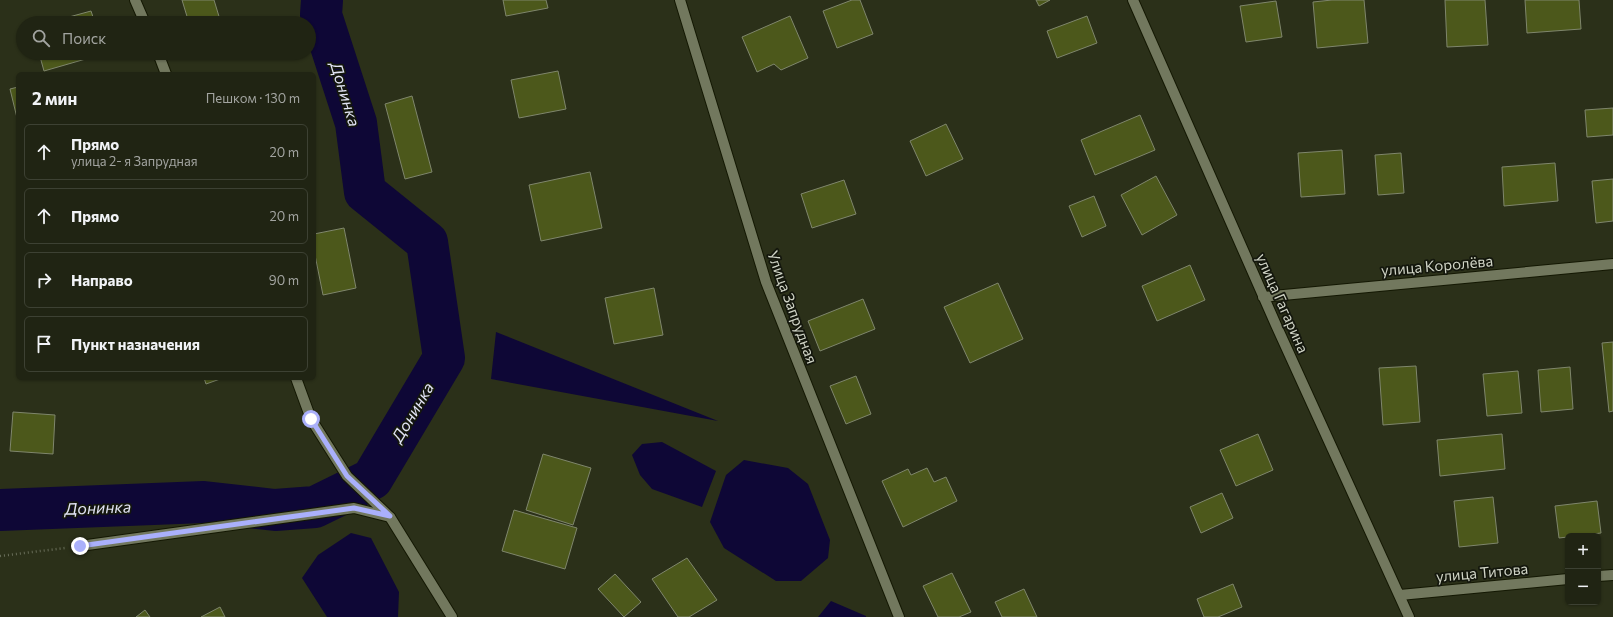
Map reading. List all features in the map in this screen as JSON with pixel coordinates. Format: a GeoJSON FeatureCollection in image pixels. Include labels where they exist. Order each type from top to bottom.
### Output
{"type":"FeatureCollection","features":[{"type":"Feature","properties":{"kind":"street"},"geometry":{"type":"LineString","coordinates":[[135,0],[142,16]]}},
{"type":"Feature","properties":{"kind":"street","name":"Улица Запрудная"},"geometry":{"type":"LineString","coordinates":[[680,0],[766,282],[899,617]]}},
{"type":"Feature","properties":{"kind":"street","name":"улица Гагарина"},"geometry":{"type":"LineString","coordinates":[[1133,0],[1264,296],[1409,617]]}},
{"type":"Feature","properties":{"kind":"street"},"geometry":{"type":"LineString","coordinates":[[161,60],[165,72]]}},
{"type":"Feature","properties":{"kind":"street","name":"улица Королёва"},"geometry":{"type":"LineString","coordinates":[[1264,296],[1613,264]]}},
{"type":"Feature","properties":{"kind":"street"},"geometry":{"type":"LineString","coordinates":[[297,380],[311,419],[347,476],[376,506],[390,516],[452,617]]}},
{"type":"Feature","properties":{"kind":"street"},"geometry":{"type":"LineString","coordinates":[[80,546],[354,508],[390,516]]}},
{"type":"Feature","properties":{"kind":"street"},"geometry":{"type":"LineString","coordinates":[[1601,576],[1613,575]]}},
{"type":"Feature","properties":{"kind":"street","name":"улица Титова"},"geometry":{"type":"LineString","coordinates":[[1400,595],[1565,579]]}},
{"type":"Feature","properties":{"kind":"path"},"geometry":{"type":"LineString","coordinates":[[0,556],[80,546]]}},
{"type":"Feature","properties":{"kind":"shaded area"},"geometry":{"type":"Polygon","coordinates":[[[496,332],[718,421],[491,379],[496,332]]]}},
{"type":"Feature","properties":{"kind":"shaded area"},"geometry":{"type":"Polygon","coordinates":[[[662,442],[716,471],[702,507],[652,489],[640,475],[632,455],[642,444],[662,442]]]}},
{"type":"Feature","properties":{"kind":"shaded area"},"geometry":{"type":"Polygon","coordinates":[[[744,460],[788,468],[808,484],[830,540],[828,558],[801,581],[776,581],[724,548],[710,522],[726,475],[744,460]]]}},
{"type":"Feature","properties":{"kind":"shaded area"},"geometry":{"type":"Polygon","coordinates":[[[351,533],[371,538],[399,592],[398,617],[327,617],[302,578],[318,555],[351,533]]]}},
{"type":"Feature","properties":{"kind":"shaded area"},"geometry":{"type":"Polygon","coordinates":[[[831,601],[866,616],[866,617],[818,617],[831,601]]]}},
{"type":"Feature","properties":{"kind":"building"},"geometry":{"type":"Polygon","coordinates":[[[182,0],[214,0],[219,16],[187,16],[182,0]]]}},
{"type":"Feature","properties":{"kind":"building"},"geometry":{"type":"Polygon","coordinates":[[[503,0],[546,0],[548,8],[506,16],[503,0]]]}},
{"type":"Feature","properties":{"kind":"building"},"geometry":{"type":"Polygon","coordinates":[[[852,0],[860,0],[873,34],[837,48],[823,11],[852,0]]]}},
{"type":"Feature","properties":{"kind":"building"},"geometry":{"type":"Polygon","coordinates":[[[1036,0],[1050,0],[1039,6],[1036,0]]]}},
{"type":"Feature","properties":{"kind":"building"},"geometry":{"type":"Polygon","coordinates":[[[1332,0],[1364,0],[1368,43],[1317,48],[1313,2],[1332,0]]]}},
{"type":"Feature","properties":{"kind":"building"},"geometry":{"type":"Polygon","coordinates":[[[1445,0],[1485,0],[1488,45],[1447,47],[1445,0]]]}},
{"type":"Feature","properties":{"kind":"building"},"geometry":{"type":"Polygon","coordinates":[[[1525,0],[1579,0],[1581,29],[1527,33],[1525,0]]]}},
{"type":"Feature","properties":{"kind":"building"},"geometry":{"type":"Polygon","coordinates":[[[1276,1],[1282,37],[1246,42],[1240,6],[1276,1]]]}},
{"type":"Feature","properties":{"kind":"building"},"geometry":{"type":"Polygon","coordinates":[[[91,11],[93,16],[73,16],[91,11]]]}},
{"type":"Feature","properties":{"kind":"building"},"geometry":{"type":"Polygon","coordinates":[[[790,16],[808,58],[781,70],[774,64],[757,72],[742,37],[790,16]]]}},
{"type":"Feature","properties":{"kind":"building"},"geometry":{"type":"Polygon","coordinates":[[[1087,16],[1097,43],[1057,58],[1047,31],[1087,16]]]}},
{"type":"Feature","properties":{"kind":"building"},"geometry":{"type":"Polygon","coordinates":[[[41,60],[82,60],[44,71],[41,60]]]}},
{"type":"Feature","properties":{"kind":"building"},"geometry":{"type":"Polygon","coordinates":[[[558,71],[566,109],[519,118],[511,80],[558,71]]]}},
{"type":"Feature","properties":{"kind":"building"},"geometry":{"type":"Polygon","coordinates":[[[16,88],[16,114],[10,89],[16,88]]]}},
{"type":"Feature","properties":{"kind":"building"},"geometry":{"type":"Polygon","coordinates":[[[412,96],[432,172],[405,179],[385,104],[412,96]]]}},
{"type":"Feature","properties":{"kind":"building"},"geometry":{"type":"Polygon","coordinates":[[[1613,108],[1613,135],[1587,137],[1585,110],[1613,108]]]}},
{"type":"Feature","properties":{"kind":"building"},"geometry":{"type":"Polygon","coordinates":[[[1140,115],[1155,150],[1095,175],[1081,140],[1140,115]]]}},
{"type":"Feature","properties":{"kind":"building"},"geometry":{"type":"Polygon","coordinates":[[[946,124],[963,159],[926,176],[910,141],[946,124]]]}},
{"type":"Feature","properties":{"kind":"building"},"geometry":{"type":"Polygon","coordinates":[[[1342,150],[1345,194],[1301,197],[1298,153],[1342,150]]]}},
{"type":"Feature","properties":{"kind":"building"},"geometry":{"type":"Polygon","coordinates":[[[1401,153],[1404,193],[1378,195],[1375,155],[1401,153]]]}},
{"type":"Feature","properties":{"kind":"building"},"geometry":{"type":"Polygon","coordinates":[[[1555,163],[1558,201],[1504,206],[1502,167],[1555,163]]]}},
{"type":"Feature","properties":{"kind":"building"},"geometry":{"type":"Polygon","coordinates":[[[590,172],[602,228],[541,241],[529,185],[590,172]]]}},
{"type":"Feature","properties":{"kind":"building"},"geometry":{"type":"Polygon","coordinates":[[[1156,176],[1177,215],[1142,235],[1121,195],[1156,176]]]}},
{"type":"Feature","properties":{"kind":"building"},"geometry":{"type":"Polygon","coordinates":[[[1613,179],[1613,221],[1596,223],[1592,181],[1613,179]]]}},
{"type":"Feature","properties":{"kind":"building"},"geometry":{"type":"Polygon","coordinates":[[[844,180],[856,214],[812,228],[801,194],[844,180]]]}},
{"type":"Feature","properties":{"kind":"building"},"geometry":{"type":"Polygon","coordinates":[[[1094,196],[1106,226],[1082,237],[1069,206],[1094,196]]]}},
{"type":"Feature","properties":{"kind":"building"},"geometry":{"type":"Polygon","coordinates":[[[344,228],[356,288],[323,295],[316,260],[316,234],[344,228]]]}},
{"type":"Feature","properties":{"kind":"building"},"geometry":{"type":"Polygon","coordinates":[[[1190,265],[1205,300],[1157,321],[1142,286],[1190,265]]]}},
{"type":"Feature","properties":{"kind":"building"},"geometry":{"type":"Polygon","coordinates":[[[998,283],[1023,339],[970,363],[944,307],[998,283]]]}},
{"type":"Feature","properties":{"kind":"building"},"geometry":{"type":"Polygon","coordinates":[[[654,288],[663,335],[614,344],[605,298],[654,288]]]}},
{"type":"Feature","properties":{"kind":"building"},"geometry":{"type":"Polygon","coordinates":[[[863,299],[875,329],[820,351],[808,321],[863,299]]]}},
{"type":"Feature","properties":{"kind":"building"},"geometry":{"type":"Polygon","coordinates":[[[1613,342],[1613,411],[1609,412],[1602,343],[1613,342]]]}},
{"type":"Feature","properties":{"kind":"building"},"geometry":{"type":"Polygon","coordinates":[[[1416,366],[1420,422],[1383,425],[1379,368],[1416,366]]]}},
{"type":"Feature","properties":{"kind":"building"},"geometry":{"type":"Polygon","coordinates":[[[1570,367],[1573,409],[1541,412],[1538,370],[1570,367]]]}},
{"type":"Feature","properties":{"kind":"building"},"geometry":{"type":"Polygon","coordinates":[[[1518,371],[1522,413],[1487,416],[1483,374],[1518,371]]]}},
{"type":"Feature","properties":{"kind":"building"},"geometry":{"type":"Polygon","coordinates":[[[856,376],[871,414],[846,424],[830,386],[856,376]]]}},
{"type":"Feature","properties":{"kind":"building"},"geometry":{"type":"Polygon","coordinates":[[[205,380],[217,380],[206,384],[205,380]]]}},
{"type":"Feature","properties":{"kind":"building"},"geometry":{"type":"Polygon","coordinates":[[[13,412],[55,415],[53,454],[10,451],[13,412]]]}},
{"type":"Feature","properties":{"kind":"building"},"geometry":{"type":"Polygon","coordinates":[[[1258,434],[1273,470],[1236,486],[1220,450],[1258,434]]]}},
{"type":"Feature","properties":{"kind":"building"},"geometry":{"type":"Polygon","coordinates":[[[1502,434],[1505,469],[1440,476],[1437,440],[1502,434]]]}},
{"type":"Feature","properties":{"kind":"building"},"geometry":{"type":"Polygon","coordinates":[[[543,454],[591,468],[573,525],[526,510],[543,454]]]}},
{"type":"Feature","properties":{"kind":"building"},"geometry":{"type":"Polygon","coordinates":[[[927,468],[934,482],[946,477],[957,501],[903,527],[882,481],[908,469],[911,475],[927,468]]]}},
{"type":"Feature","properties":{"kind":"building"},"geometry":{"type":"Polygon","coordinates":[[[1222,493],[1233,518],[1201,533],[1190,507],[1222,493]]]}},
{"type":"Feature","properties":{"kind":"building"},"geometry":{"type":"Polygon","coordinates":[[[1493,497],[1498,543],[1459,547],[1454,501],[1493,497]]]}},
{"type":"Feature","properties":{"kind":"building"},"geometry":{"type":"Polygon","coordinates":[[[1597,501],[1601,533],[1565,533],[1565,537],[1559,538],[1555,506],[1597,501]]]}},
{"type":"Feature","properties":{"kind":"building"},"geometry":{"type":"Polygon","coordinates":[[[514,510],[577,528],[565,569],[502,551],[514,510]]]}},
{"type":"Feature","properties":{"kind":"building"},"geometry":{"type":"Polygon","coordinates":[[[687,558],[717,600],[689,617],[678,617],[652,579],[687,558]]]}},
{"type":"Feature","properties":{"kind":"building"},"geometry":{"type":"Polygon","coordinates":[[[952,573],[971,612],[959,617],[938,617],[923,586],[952,573]]]}},
{"type":"Feature","properties":{"kind":"building"},"geometry":{"type":"Polygon","coordinates":[[[615,574],[641,602],[624,617],[598,589],[615,574]]]}},
{"type":"Feature","properties":{"kind":"building"},"geometry":{"type":"Polygon","coordinates":[[[1233,584],[1242,607],[1218,617],[1204,617],[1197,599],[1233,584]]]}},
{"type":"Feature","properties":{"kind":"building"},"geometry":{"type":"Polygon","coordinates":[[[1024,589],[1037,617],[1002,617],[995,602],[1024,589]]]}},
{"type":"Feature","properties":{"kind":"building"},"geometry":{"type":"Polygon","coordinates":[[[220,607],[225,617],[201,617],[220,607]]]}},
{"type":"Feature","properties":{"kind":"building"},"geometry":{"type":"Polygon","coordinates":[[[145,610],[150,617],[136,617],[145,610]]]}},
{"type":"Feature","properties":{"kind":"waterway","name":"Донинка"},"geometry":{"type":"LineString","coordinates":[[0,510],[204,502],[275,510],[315,507],[372,479],[444,358],[427,242],[365,192],[356,123],[321,15],[322,0]]}},
{"type":"Feature","properties":{"kind":"route"},"geometry":{"type":"LineString","coordinates":[[80,546],[354,508],[390,516],[376,506],[347,476],[311,419]]}}]}
